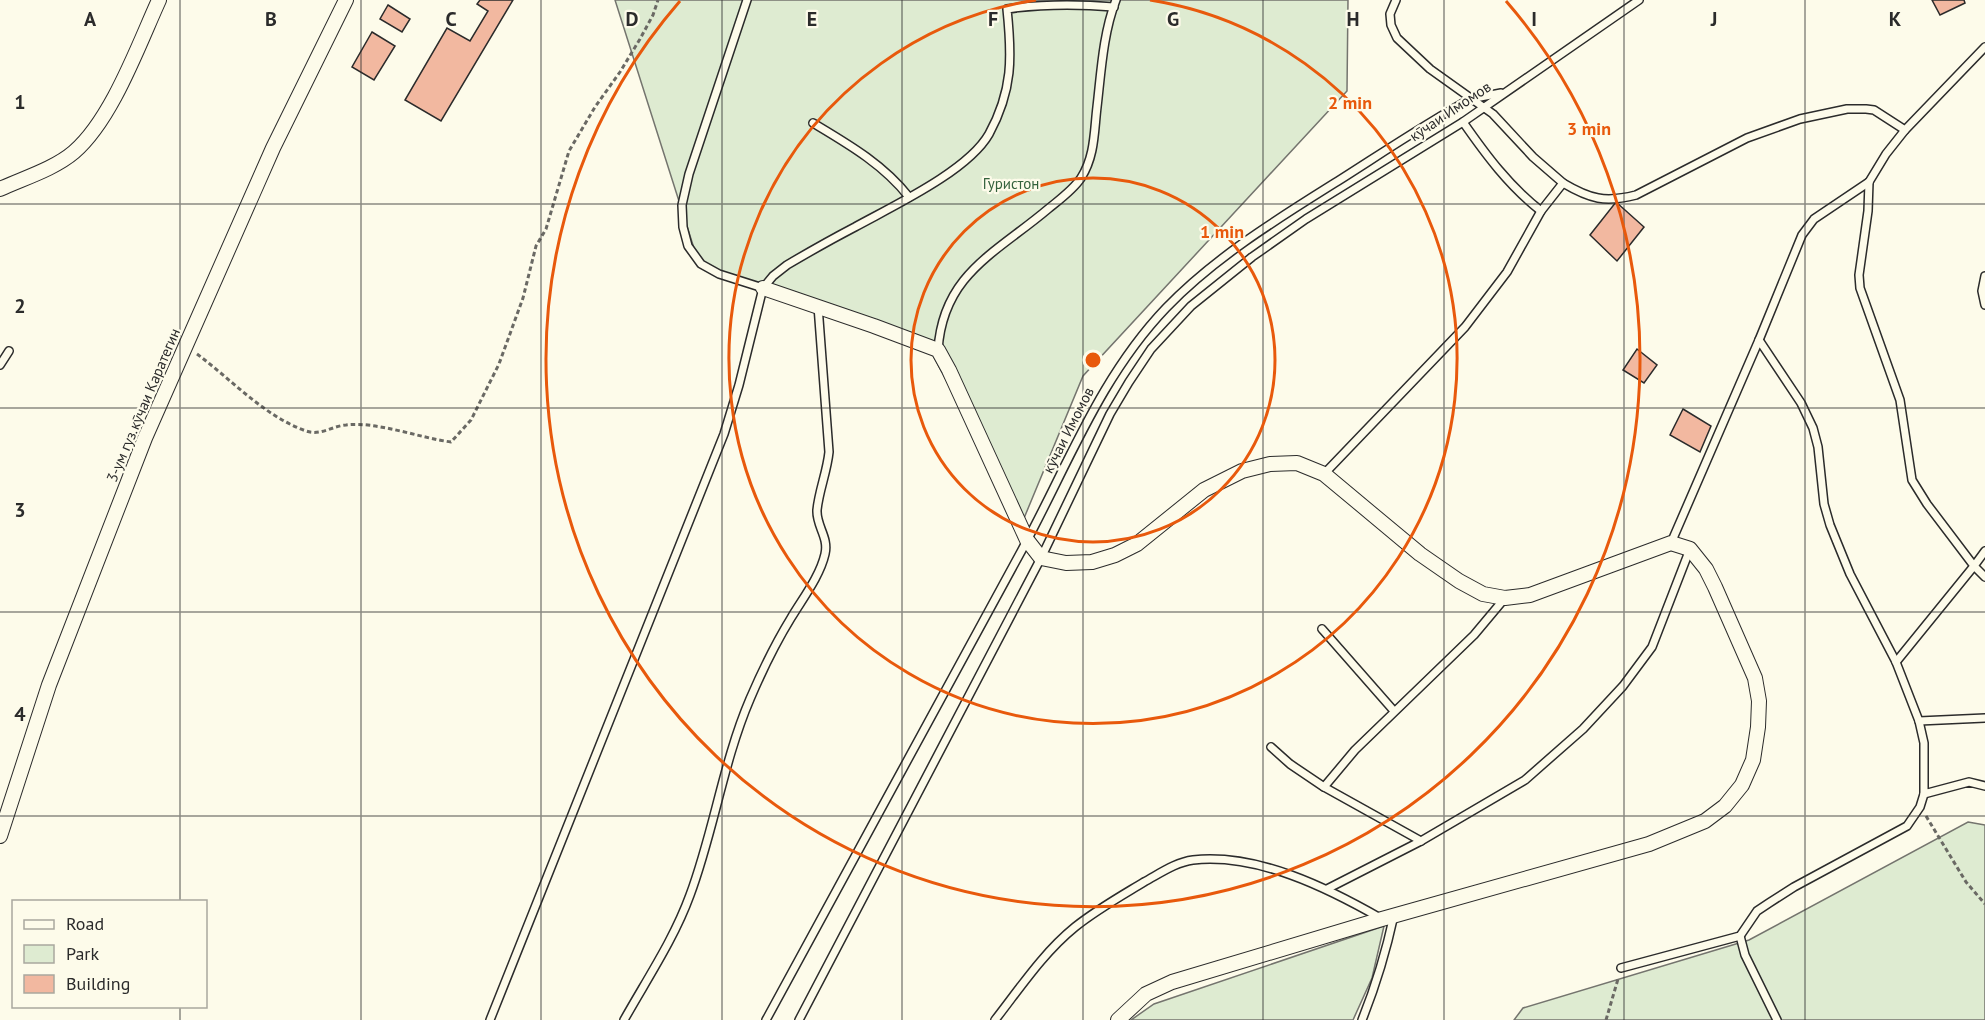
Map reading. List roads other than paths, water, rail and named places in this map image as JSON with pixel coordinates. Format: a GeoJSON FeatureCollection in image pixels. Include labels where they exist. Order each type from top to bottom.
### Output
{"type":"FeatureCollection","features":[{"type":"Feature","properties":{"kind":"street"},"geometry":{"type":"LineString","coordinates":[[0,189],[49,168],[74,153],[92,133],[109,105],[159,0]]}},
{"type":"Feature","properties":{"kind":"street","name":"3-ум гуз.кӯчаи Каратегин"},"geometry":{"type":"LineString","coordinates":[[1,830],[49,685],[145,438],[273,148],[346,0]]}},
{"type":"Feature","properties":{"kind":"street"},"geometry":{"type":"LineString","coordinates":[[763,288],[938,350],[1027,540],[1041,558],[1066,563],[1092,562],[1115,555],[1137,544],[1204,490],[1242,471],[1270,465],[1297,463],[1324,474],[1420,554],[1459,581],[1483,594],[1505,598],[1530,595],[1671,543],[1690,549],[1706,569],[1715,587],[1755,678],[1759,701],[1758,727],[1753,760],[1742,785],[1725,806],[1705,821],[1649,844],[1388,917],[1172,982],[1146,994],[1118,1020]]}},
{"type":"Feature","properties":{"kind":"lane"},"geometry":{"type":"LineString","coordinates":[[747,0],[689,174],[682,205],[683,227],[688,246],[701,264],[719,274],[763,288]]}},
{"type":"Feature","properties":{"kind":"lane"},"geometry":{"type":"LineString","coordinates":[[1396,0],[1390,14],[1390,25],[1397,38],[1430,69],[1484,107],[1533,157],[1563,183],[1590,197],[1618,200],[1636,195],[1747,138],[1800,119],[1847,109],[1874,110],[1905,130]]}},
{"type":"Feature","properties":{"kind":"lane"},"geometry":{"type":"LineString","coordinates":[[1503,93],[1639,0]]}},
{"type":"Feature","properties":{"kind":"lane"},"geometry":{"type":"LineString","coordinates":[[490,1020],[724,434],[739,385],[763,288],[772,276],[787,264],[940,178],[969,156],[988,135],[1007,87],[1011,61],[1007,9],[1026,6],[1115,3],[1104,51],[1093,146],[1086,168],[1072,189],[992,252],[967,275],[951,297],[945,310],[938,350]]}},
{"type":"Feature","properties":{"kind":"lane"},"geometry":{"type":"LineString","coordinates":[[1671,543],[1802,235],[1814,219],[1869,182],[1886,154],[1905,130],[1985,47]]}},
{"type":"Feature","properties":{"kind":"lane","name":"кӯчаи Имомов"},"geometry":{"type":"LineString","coordinates":[[766,1020],[1027,540],[1093,408],[1137,340],[1197,278],[1268,226],[1470,99],[1503,93]]}},
{"type":"Feature","properties":{"kind":"lane","name":"кӯчаи Имомов"},"geometry":{"type":"LineString","coordinates":[[799,1020],[1041,558],[1082,471],[1129,382],[1151,349],[1207,292],[1243,264],[1306,219],[1463,122],[1503,93]]}},
{"type":"Feature","properties":{"kind":"lane"},"geometry":{"type":"LineString","coordinates":[[1463,122],[1500,172],[1541,211]]}},
{"type":"Feature","properties":{"kind":"lane"},"geometry":{"type":"LineString","coordinates":[[813,123],[878,165],[909,197]]}},
{"type":"Feature","properties":{"kind":"lane"},"geometry":{"type":"LineString","coordinates":[[1869,182],[1859,275],[1860,288],[1900,400],[1912,480],[1927,504],[1985,578]]}},
{"type":"Feature","properties":{"kind":"lane"},"geometry":{"type":"LineString","coordinates":[[1324,474],[1465,327],[1507,272],[1541,211],[1563,183]]}},
{"type":"Feature","properties":{"kind":"lane"},"geometry":{"type":"LineString","coordinates":[[1985,276],[1982,291],[1985,304]]}},
{"type":"Feature","properties":{"kind":"lane"},"geometry":{"type":"LineString","coordinates":[[624,1020],[670,937],[690,894],[738,732],[751,697],[770,654],[810,585],[825,552],[826,540],[817,518],[829,452],[818,306]]}},
{"type":"Feature","properties":{"kind":"lane"},"geometry":{"type":"LineString","coordinates":[[1621,968],[1740,936],[1757,911],[1769,903],[1794,887],[1897,833],[1914,819],[1924,794],[1924,743],[1919,721],[1896,662],[1850,574],[1834,535],[1824,504],[1818,447],[1809,417],[1759,340]]}},
{"type":"Feature","properties":{"kind":"lane"},"geometry":{"type":"LineString","coordinates":[[0,365],[9,351]]}},
{"type":"Feature","properties":{"kind":"lane"},"geometry":{"type":"LineString","coordinates":[[1327,889],[1421,841],[1525,780],[1555,756],[1615,695],[1652,647],[1690,549]]}},
{"type":"Feature","properties":{"kind":"lane"},"geometry":{"type":"LineString","coordinates":[[1896,662],[1985,550]]}},
{"type":"Feature","properties":{"kind":"lane"},"geometry":{"type":"LineString","coordinates":[[1324,787],[1355,750],[1474,635],[1505,598]]}},
{"type":"Feature","properties":{"kind":"lane"},"geometry":{"type":"LineString","coordinates":[[1323,629],[1394,711]]}},
{"type":"Feature","properties":{"kind":"lane"},"geometry":{"type":"LineString","coordinates":[[1919,721],[1985,718]]}},
{"type":"Feature","properties":{"kind":"lane"},"geometry":{"type":"LineString","coordinates":[[1271,747],[1290,764],[1324,787],[1421,841]]}},
{"type":"Feature","properties":{"kind":"lane"},"geometry":{"type":"LineString","coordinates":[[1924,794],[1968,782],[1985,786]]}},
{"type":"Feature","properties":{"kind":"lane"},"geometry":{"type":"LineString","coordinates":[[995,1020],[1033,971],[1075,927],[1108,904],[1172,866],[1190,860],[1228,861],[1284,873],[1327,889],[1388,917],[1386,954],[1362,1020]]}},
{"type":"Feature","properties":{"kind":"lane"},"geometry":{"type":"LineString","coordinates":[[1740,936],[1752,970],[1777,1020]]}},
{"type":"Feature","properties":{"kind":"park label","name":"Гуристон"},"geometry":{"type":"Point","coordinates":[1011,183]}}]}
